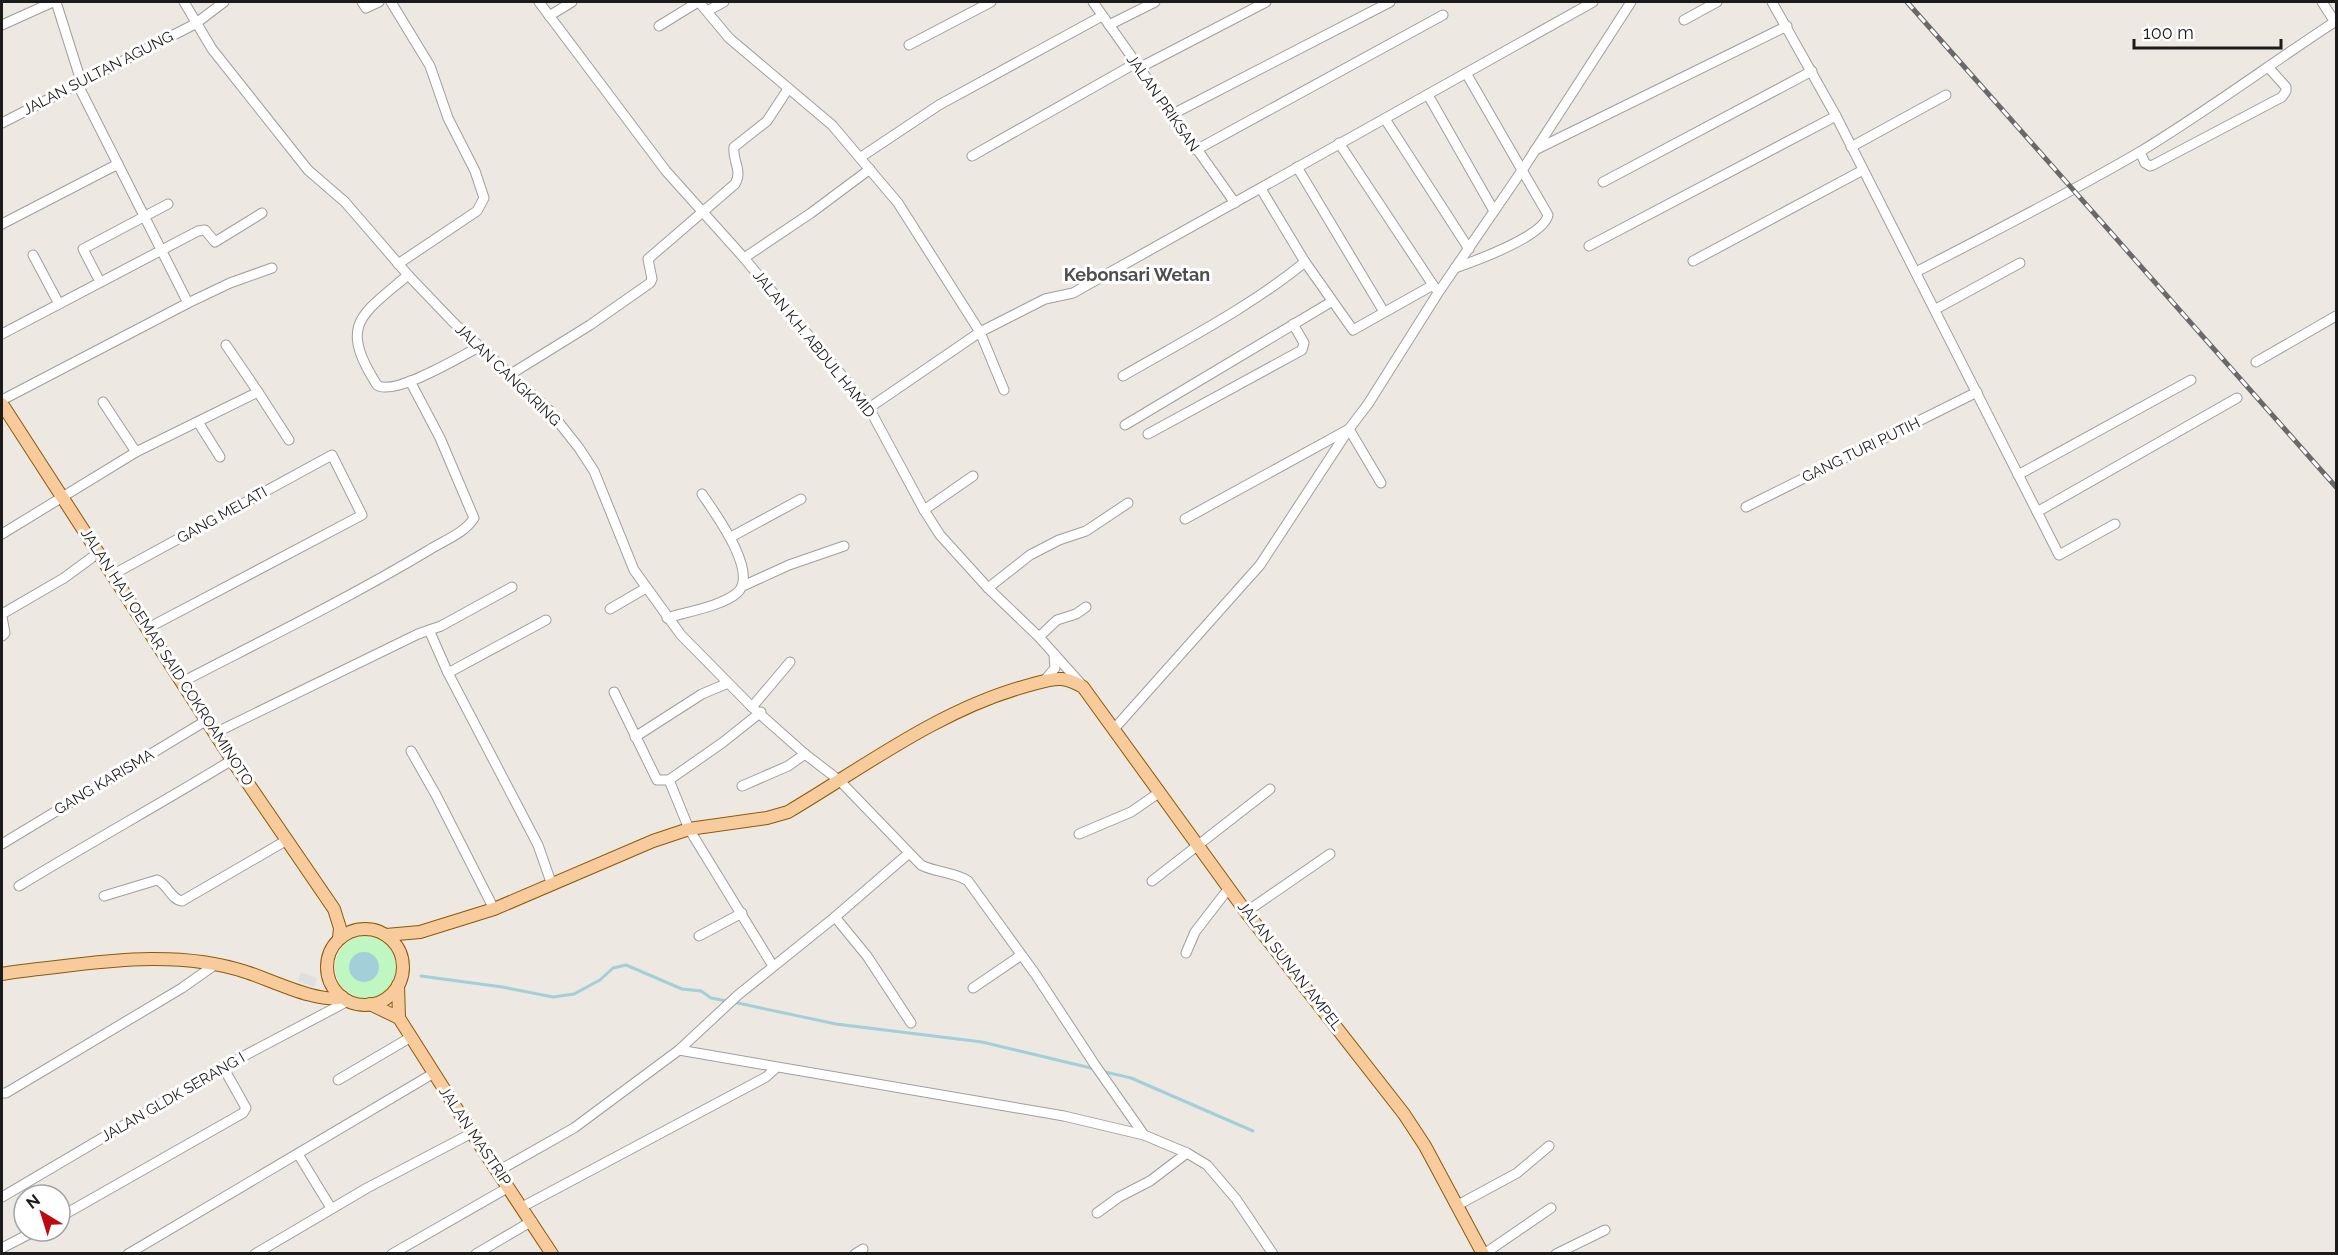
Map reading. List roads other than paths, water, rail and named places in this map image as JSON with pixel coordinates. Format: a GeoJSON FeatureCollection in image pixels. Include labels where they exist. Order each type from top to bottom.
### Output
{"type":"FeatureCollection","features":[{"type":"Feature","properties":{"kind":"main road","name":"JALAN HAJI OEMAR SAID COKROAMINOTO"},"geometry":{"type":"LineString","coordinates":[[2,402],[232,760],[334,909]]}},
{"type":"Feature","properties":{"kind":"main road"},"geometry":{"type":"LineString","coordinates":[[386,935],[420,932],[494,909],[653,841],[689,829],[767,818],[788,812],[954,713],[1001,693],[1060,679],[1070,680],[1083,687]]}},
{"type":"Feature","properties":{"kind":"main road","name":"JALAN SUNAN AMPEL"},"geometry":{"type":"LineString","coordinates":[[1083,687],[1246,912],[1404,1114],[1425,1146],[1484,1254]]}},
{"type":"Feature","properties":{"kind":"main road"},"geometry":{"type":"LineString","coordinates":[[334,909],[363,929]]}},
{"type":"Feature","properties":{"kind":"main road"},"geometry":{"type":"LineString","coordinates":[[334,909],[340,928],[339,939]]}},
{"type":"Feature","properties":{"kind":"main road"},"geometry":{"type":"LineString","coordinates":[[2,974],[98,962],[159,960],[216,964],[246,971],[310,994],[345,999],[359,1004],[370,1004],[381,1001],[391,994],[402,975],[401,954],[386,935],[375,930],[363,929],[350,932],[339,939],[332,948],[327,959],[327,971],[330,982],[345,999]]}},
{"type":"Feature","properties":{"kind":"main road"},"geometry":{"type":"LineString","coordinates":[[401,954],[411,938],[420,932]]}},
{"type":"Feature","properties":{"kind":"main road"},"geometry":{"type":"LineString","coordinates":[[310,994],[330,982]]}},
{"type":"Feature","properties":{"kind":"main road"},"geometry":{"type":"LineString","coordinates":[[370,1004],[399,1018],[398,985]]}},
{"type":"Feature","properties":{"kind":"main road","name":"JALAN MASTRIP"},"geometry":{"type":"LineString","coordinates":[[399,1018],[552,1254]]}},
{"type":"Feature","properties":{"kind":"street"},"geometry":{"type":"LineString","coordinates":[[2,25],[54,2],[79,82],[188,303]]}},
{"type":"Feature","properties":{"kind":"street","name":"JALAN CANGKRING"},"geometry":{"type":"LineString","coordinates":[[184,2],[195,24],[212,49],[308,170],[345,202],[408,275],[479,347],[549,410],[590,464],[631,564],[681,635],[757,710],[805,754],[840,781],[908,854],[921,865],[936,873],[960,876],[968,881],[1020,956],[1036,975],[1101,1075],[1144,1135]]}},
{"type":"Feature","properties":{"kind":"street","name":"JALAN SULTAN AGUNG"},"geometry":{"type":"LineString","coordinates":[[2,121],[195,24],[224,2]]}},
{"type":"Feature","properties":{"kind":"street"},"geometry":{"type":"LineString","coordinates":[[362,2],[366,8],[379,2]]}},
{"type":"Feature","properties":{"kind":"street"},"geometry":{"type":"LineString","coordinates":[[391,2],[430,66],[445,111],[474,171],[484,198],[477,211],[398,264]]}},
{"type":"Feature","properties":{"kind":"street","name":"JALAN K.H. ABDUL HAMID"},"geometry":{"type":"LineString","coordinates":[[539,2],[659,162],[744,258],[869,408],[924,510],[952,550],[1039,637],[1083,687]]}},
{"type":"Feature","properties":{"kind":"street"},"geometry":{"type":"LineString","coordinates":[[549,16],[572,2]]}},
{"type":"Feature","properties":{"kind":"street"},"geometry":{"type":"LineString","coordinates":[[659,26],[698,2],[729,38],[832,125],[898,203],[980,332],[1004,390]]}},
{"type":"Feature","properties":{"kind":"street"},"geometry":{"type":"LineString","coordinates":[[707,11],[724,2]]}},
{"type":"Feature","properties":{"kind":"street"},"geometry":{"type":"LineString","coordinates":[[909,45],[991,2]]}},
{"type":"Feature","properties":{"kind":"street","name":"JALAN PRIKSAN"},"geometry":{"type":"LineString","coordinates":[[1093,2],[1196,150],[1236,203]]}},
{"type":"Feature","properties":{"kind":"street"},"geometry":{"type":"LineString","coordinates":[[1109,25],[1155,2]]}},
{"type":"Feature","properties":{"kind":"street"},"geometry":{"type":"LineString","coordinates":[[972,156],[1137,66],[1266,2]]}},
{"type":"Feature","properties":{"kind":"street"},"geometry":{"type":"LineString","coordinates":[[1172,115],[1390,2]]}},
{"type":"Feature","properties":{"kind":"street"},"geometry":{"type":"LineString","coordinates":[[869,408],[980,332],[1045,299],[1073,293],[1593,2]]}},
{"type":"Feature","properties":{"kind":"street"},"geometry":{"type":"LineString","coordinates":[[1114,729],[1260,565],[1349,429],[1368,404],[1435,289],[1469,249],[1631,2]]}},
{"type":"Feature","properties":{"kind":"street"},"geometry":{"type":"LineString","coordinates":[[1684,20],[1717,2]]}},
{"type":"Feature","properties":{"kind":"street"},"geometry":{"type":"LineString","coordinates":[[1772,2],[1836,116],[2059,555],[2115,524]]}},
{"type":"Feature","properties":{"kind":"street"},"geometry":{"type":"LineString","coordinates":[[1916,272],[2073,190],[2140,152],[2269,68],[2336,22],[2322,2]]}},
{"type":"Feature","properties":{"kind":"street"},"geometry":{"type":"LineString","coordinates":[[1196,150],[1443,15]]}},
{"type":"Feature","properties":{"kind":"street"},"geometry":{"type":"LineString","coordinates":[[861,157],[939,105],[1102,16]]}},
{"type":"Feature","properties":{"kind":"street"},"geometry":{"type":"LineString","coordinates":[[1533,151],[1786,26]]}},
{"type":"Feature","properties":{"kind":"street"},"geometry":{"type":"LineString","coordinates":[[2140,152],[2145,163],[2153,165],[2282,97],[2286,87],[2269,68]]}},
{"type":"Feature","properties":{"kind":"street"},"geometry":{"type":"LineString","coordinates":[[1603,182],[1812,71]]}},
{"type":"Feature","properties":{"kind":"street"},"geometry":{"type":"LineString","coordinates":[[1455,268],[1489,255],[1535,231],[1547,220],[1547,210],[1466,73]]}},
{"type":"Feature","properties":{"kind":"street"},"geometry":{"type":"LineString","coordinates":[[512,375],[650,283],[652,279],[648,259],[735,184],[739,170],[733,152],[734,147],[767,121],[788,89]]}},
{"type":"Feature","properties":{"kind":"street"},"geometry":{"type":"LineString","coordinates":[[1428,95],[1494,211]]}},
{"type":"Feature","properties":{"kind":"street"},"geometry":{"type":"LineString","coordinates":[[1851,147],[1946,95]]}},
{"type":"Feature","properties":{"kind":"street"},"geometry":{"type":"LineString","coordinates":[[1589,246],[1836,116]]}},
{"type":"Feature","properties":{"kind":"street"},"geometry":{"type":"LineString","coordinates":[[1384,119],[1469,249]]}},
{"type":"Feature","properties":{"kind":"street"},"geometry":{"type":"LineString","coordinates":[[1339,143],[1435,289]]}},
{"type":"Feature","properties":{"kind":"street"},"geometry":{"type":"LineString","coordinates":[[2,224],[118,164]]}},
{"type":"Feature","properties":{"kind":"street"},"geometry":{"type":"LineString","coordinates":[[1297,167],[1384,312]]}},
{"type":"Feature","properties":{"kind":"street"},"geometry":{"type":"LineString","coordinates":[[744,258],[811,213],[870,168]]}},
{"type":"Feature","properties":{"kind":"street"},"geometry":{"type":"LineString","coordinates":[[1693,261],[1863,170]]}},
{"type":"Feature","properties":{"kind":"street"},"geometry":{"type":"LineString","coordinates":[[1261,189],[1331,302],[1353,330],[1384,312],[1435,289]]}},
{"type":"Feature","properties":{"kind":"street"},"geometry":{"type":"LineString","coordinates":[[100,282],[83,249],[168,204]]}},
{"type":"Feature","properties":{"kind":"street"},"geometry":{"type":"LineString","coordinates":[[2,334],[202,229],[215,242],[262,213]]}},
{"type":"Feature","properties":{"kind":"street"},"geometry":{"type":"LineString","coordinates":[[33,255],[59,304]]}},
{"type":"Feature","properties":{"kind":"street"},"geometry":{"type":"LineString","coordinates":[[1124,376],[1257,298],[1305,262]]}},
{"type":"Feature","properties":{"kind":"street"},"geometry":{"type":"LineString","coordinates":[[1936,309],[2020,263]]}},
{"type":"Feature","properties":{"kind":"street"},"geometry":{"type":"LineString","coordinates":[[2,402],[188,303],[230,283],[272,267]]}},
{"type":"Feature","properties":{"kind":"street"},"geometry":{"type":"LineString","coordinates":[[408,275],[366,310],[357,328],[356,344],[377,385],[381,388],[389,388],[410,381],[479,347]]}},
{"type":"Feature","properties":{"kind":"street"},"geometry":{"type":"LineString","coordinates":[[1125,425],[1331,302]]}},
{"type":"Feature","properties":{"kind":"street"},"geometry":{"type":"LineString","coordinates":[[2256,362],[2337,316]]}},
{"type":"Feature","properties":{"kind":"street"},"geometry":{"type":"LineString","coordinates":[[1148,434],[1302,350],[1304,343],[1293,324]]}},
{"type":"Feature","properties":{"kind":"street"},"geometry":{"type":"LineString","coordinates":[[226,345],[289,440]]}},
{"type":"Feature","properties":{"kind":"street"},"geometry":{"type":"LineString","coordinates":[[2018,475],[2191,380]]}},
{"type":"Feature","properties":{"kind":"street"},"geometry":{"type":"LineString","coordinates":[[182,682],[400,567],[463,530],[472,522],[474,519],[440,438],[410,381]]}},
{"type":"Feature","properties":{"kind":"street"},"geometry":{"type":"LineString","coordinates":[[2,534],[136,452],[258,392]]}},
{"type":"Feature","properties":{"kind":"street","name":"GANG TURI PUTIH"},"geometry":{"type":"LineString","coordinates":[[1746,507],[1977,392]]}},
{"type":"Feature","properties":{"kind":"street"},"geometry":{"type":"LineString","coordinates":[[2037,512],[2237,398]]}},
{"type":"Feature","properties":{"kind":"street"},"geometry":{"type":"LineString","coordinates":[[103,402],[136,452]]}},
{"type":"Feature","properties":{"kind":"street"},"geometry":{"type":"LineString","coordinates":[[198,422],[220,457]]}},
{"type":"Feature","properties":{"kind":"street"},"geometry":{"type":"LineString","coordinates":[[1349,429],[1381,483]]}},
{"type":"Feature","properties":{"kind":"street"},"geometry":{"type":"LineString","coordinates":[[1185,519],[1349,429]]}},
{"type":"Feature","properties":{"kind":"street","name":"GANG MELATI"},"geometry":{"type":"LineString","coordinates":[[112,575],[332,455],[362,515],[148,628]]}},
{"type":"Feature","properties":{"kind":"street"},"geometry":{"type":"LineString","coordinates":[[924,510],[973,476]]}},
{"type":"Feature","properties":{"kind":"street"},"geometry":{"type":"LineString","coordinates":[[702,494],[731,537],[743,572],[743,586]]}},
{"type":"Feature","properties":{"kind":"street"},"geometry":{"type":"LineString","coordinates":[[731,537],[801,500]]}},
{"type":"Feature","properties":{"kind":"street"},"geometry":{"type":"LineString","coordinates":[[988,588],[1030,555],[1059,540],[1086,531],[1128,503]]}},
{"type":"Feature","properties":{"kind":"street"},"geometry":{"type":"LineString","coordinates":[[667,618],[723,601],[737,593],[743,586],[789,565],[844,546]]}},
{"type":"Feature","properties":{"kind":"street"},"geometry":{"type":"LineString","coordinates":[[2,636],[5,633],[2,615],[64,578],[98,553]]}},
{"type":"Feature","properties":{"kind":"street"},"geometry":{"type":"LineString","coordinates":[[215,733],[429,630],[512,587]]}},
{"type":"Feature","properties":{"kind":"street"},"geometry":{"type":"LineString","coordinates":[[610,609],[646,588]]}},
{"type":"Feature","properties":{"kind":"street"},"geometry":{"type":"LineString","coordinates":[[1039,637],[1057,621],[1076,614],[1086,607]]}},
{"type":"Feature","properties":{"kind":"street"},"geometry":{"type":"LineString","coordinates":[[448,673],[546,620]]}},
{"type":"Feature","properties":{"kind":"street"},"geometry":{"type":"LineString","coordinates":[[429,630],[448,673],[538,845],[552,885]]}},
{"type":"Feature","properties":{"kind":"street"},"geometry":{"type":"LineString","coordinates":[[1044,681],[1054,668],[1054,654]]}},
{"type":"Feature","properties":{"kind":"street"},"geometry":{"type":"LineString","coordinates":[[614,692],[658,781],[669,780],[722,743],[757,710],[790,662]]}},
{"type":"Feature","properties":{"kind":"street"},"geometry":{"type":"LineString","coordinates":[[635,737],[702,694],[728,683]]}},
{"type":"Feature","properties":{"kind":"street","name":"GANG KARISMA"},"geometry":{"type":"LineString","coordinates":[[2,844],[207,720]]}},
{"type":"Feature","properties":{"kind":"street"},"geometry":{"type":"LineString","coordinates":[[411,751],[494,909]]}},
{"type":"Feature","properties":{"kind":"street"},"geometry":{"type":"LineString","coordinates":[[742,786],[788,766],[805,754]]}},
{"type":"Feature","properties":{"kind":"street"},"geometry":{"type":"LineString","coordinates":[[19,886],[232,760]]}},
{"type":"Feature","properties":{"kind":"street"},"geometry":{"type":"LineString","coordinates":[[669,780],[689,829],[773,966]]}},
{"type":"Feature","properties":{"kind":"street"},"geometry":{"type":"LineString","coordinates":[[1152,881],[1270,789]]}},
{"type":"Feature","properties":{"kind":"street"},"geometry":{"type":"LineString","coordinates":[[1079,834],[1131,812],[1160,792]]}},
{"type":"Feature","properties":{"kind":"street"},"geometry":{"type":"LineString","coordinates":[[104,896],[157,880],[162,882],[175,899],[182,901],[287,840]]}},
{"type":"Feature","properties":{"kind":"street"},"geometry":{"type":"LineString","coordinates":[[498,1171],[574,1128],[679,1050],[738,995],[908,854]]}},
{"type":"Feature","properties":{"kind":"street"},"geometry":{"type":"LineString","coordinates":[[1246,912],[1330,854]]}},
{"type":"Feature","properties":{"kind":"street"},"geometry":{"type":"LineString","coordinates":[[1186,953],[1193,935],[1229,888]]}},
{"type":"Feature","properties":{"kind":"street"},"geometry":{"type":"LineString","coordinates":[[699,936],[742,914]]}},
{"type":"Feature","properties":{"kind":"street"},"geometry":{"type":"LineString","coordinates":[[834,917],[867,956],[911,1023]]}},
{"type":"Feature","properties":{"kind":"street"},"geometry":{"type":"LineString","coordinates":[[974,988],[1020,956]]}},
{"type":"Feature","properties":{"kind":"street"},"geometry":{"type":"LineString","coordinates":[[2,1093],[6,1093],[182,988],[216,964]]}},
{"type":"Feature","properties":{"kind":"street","name":"JALAN GLDK SERANG I"},"geometry":{"type":"LineString","coordinates":[[2,1197],[224,1066],[345,999]]}},
{"type":"Feature","properties":{"kind":"street"},"geometry":{"type":"LineString","coordinates":[[338,1080],[411,1037]]}},
{"type":"Feature","properties":{"kind":"street"},"geometry":{"type":"LineString","coordinates":[[679,1050],[1064,1116],[1144,1135],[1187,1153],[1207,1165],[1236,1199],[1273,1254]]}},
{"type":"Feature","properties":{"kind":"street"},"geometry":{"type":"LineString","coordinates":[[72,1210],[243,1113],[246,1108],[224,1066]]}},
{"type":"Feature","properties":{"kind":"street"},"geometry":{"type":"LineString","coordinates":[[522,1207],[766,1077],[776,1068]]}},
{"type":"Feature","properties":{"kind":"street"},"geometry":{"type":"LineString","coordinates":[[128,1254],[434,1073]]}},
{"type":"Feature","properties":{"kind":"street"},"geometry":{"type":"LineString","coordinates":[[255,1254],[331,1208],[472,1133]]}},
{"type":"Feature","properties":{"kind":"street"},"geometry":{"type":"LineString","coordinates":[[1456,1206],[1517,1173],[1549,1146]]}},
{"type":"Feature","properties":{"kind":"street"},"geometry":{"type":"LineString","coordinates":[[1097,1213],[1119,1197],[1150,1181],[1187,1153]]}},
{"type":"Feature","properties":{"kind":"street"},"geometry":{"type":"LineString","coordinates":[[298,1154],[331,1208]]}},
{"type":"Feature","properties":{"kind":"street"},"geometry":{"type":"LineString","coordinates":[[392,1254],[509,1187]]}},
{"type":"Feature","properties":{"kind":"street"},"geometry":{"type":"LineString","coordinates":[[1484,1254],[1551,1208]]}},
{"type":"Feature","properties":{"kind":"street"},"geometry":{"type":"LineString","coordinates":[[476,1254],[532,1221]]}},
{"type":"Feature","properties":{"kind":"street"},"geometry":{"type":"LineString","coordinates":[[1556,1254],[1605,1230]]}},
{"type":"Feature","properties":{"kind":"water"},"geometry":{"type":"Polygon","coordinates":[[[364,952],[375,956],[379,967],[375,978],[364,982],[353,978],[349,967],[353,956],[364,952]]]}},
{"type":"Feature","properties":{"kind":"waterway"},"geometry":{"type":"LineString","coordinates":[[421,976],[502,987],[553,997],[574,994],[600,980],[613,968],[626,965],[682,989],[701,991],[711,998],[727,1001]]}},
{"type":"Feature","properties":{"kind":"waterway"},"geometry":{"type":"LineString","coordinates":[[733,1002],[836,1024],[982,1042],[1095,1069]]}},
{"type":"Feature","properties":{"kind":"waterway"},"geometry":{"type":"LineString","coordinates":[[1101,1071],[1131,1078],[1253,1131]]}},
{"type":"Feature","properties":{"kind":"railway"},"geometry":{"type":"LineString","coordinates":[[1907,2],[2336,487]]}},
{"type":"Feature","properties":{"kind":"district","name":"Kebonsari Wetan"},"geometry":{"type":"Point","coordinates":[1137,274]}}]}
